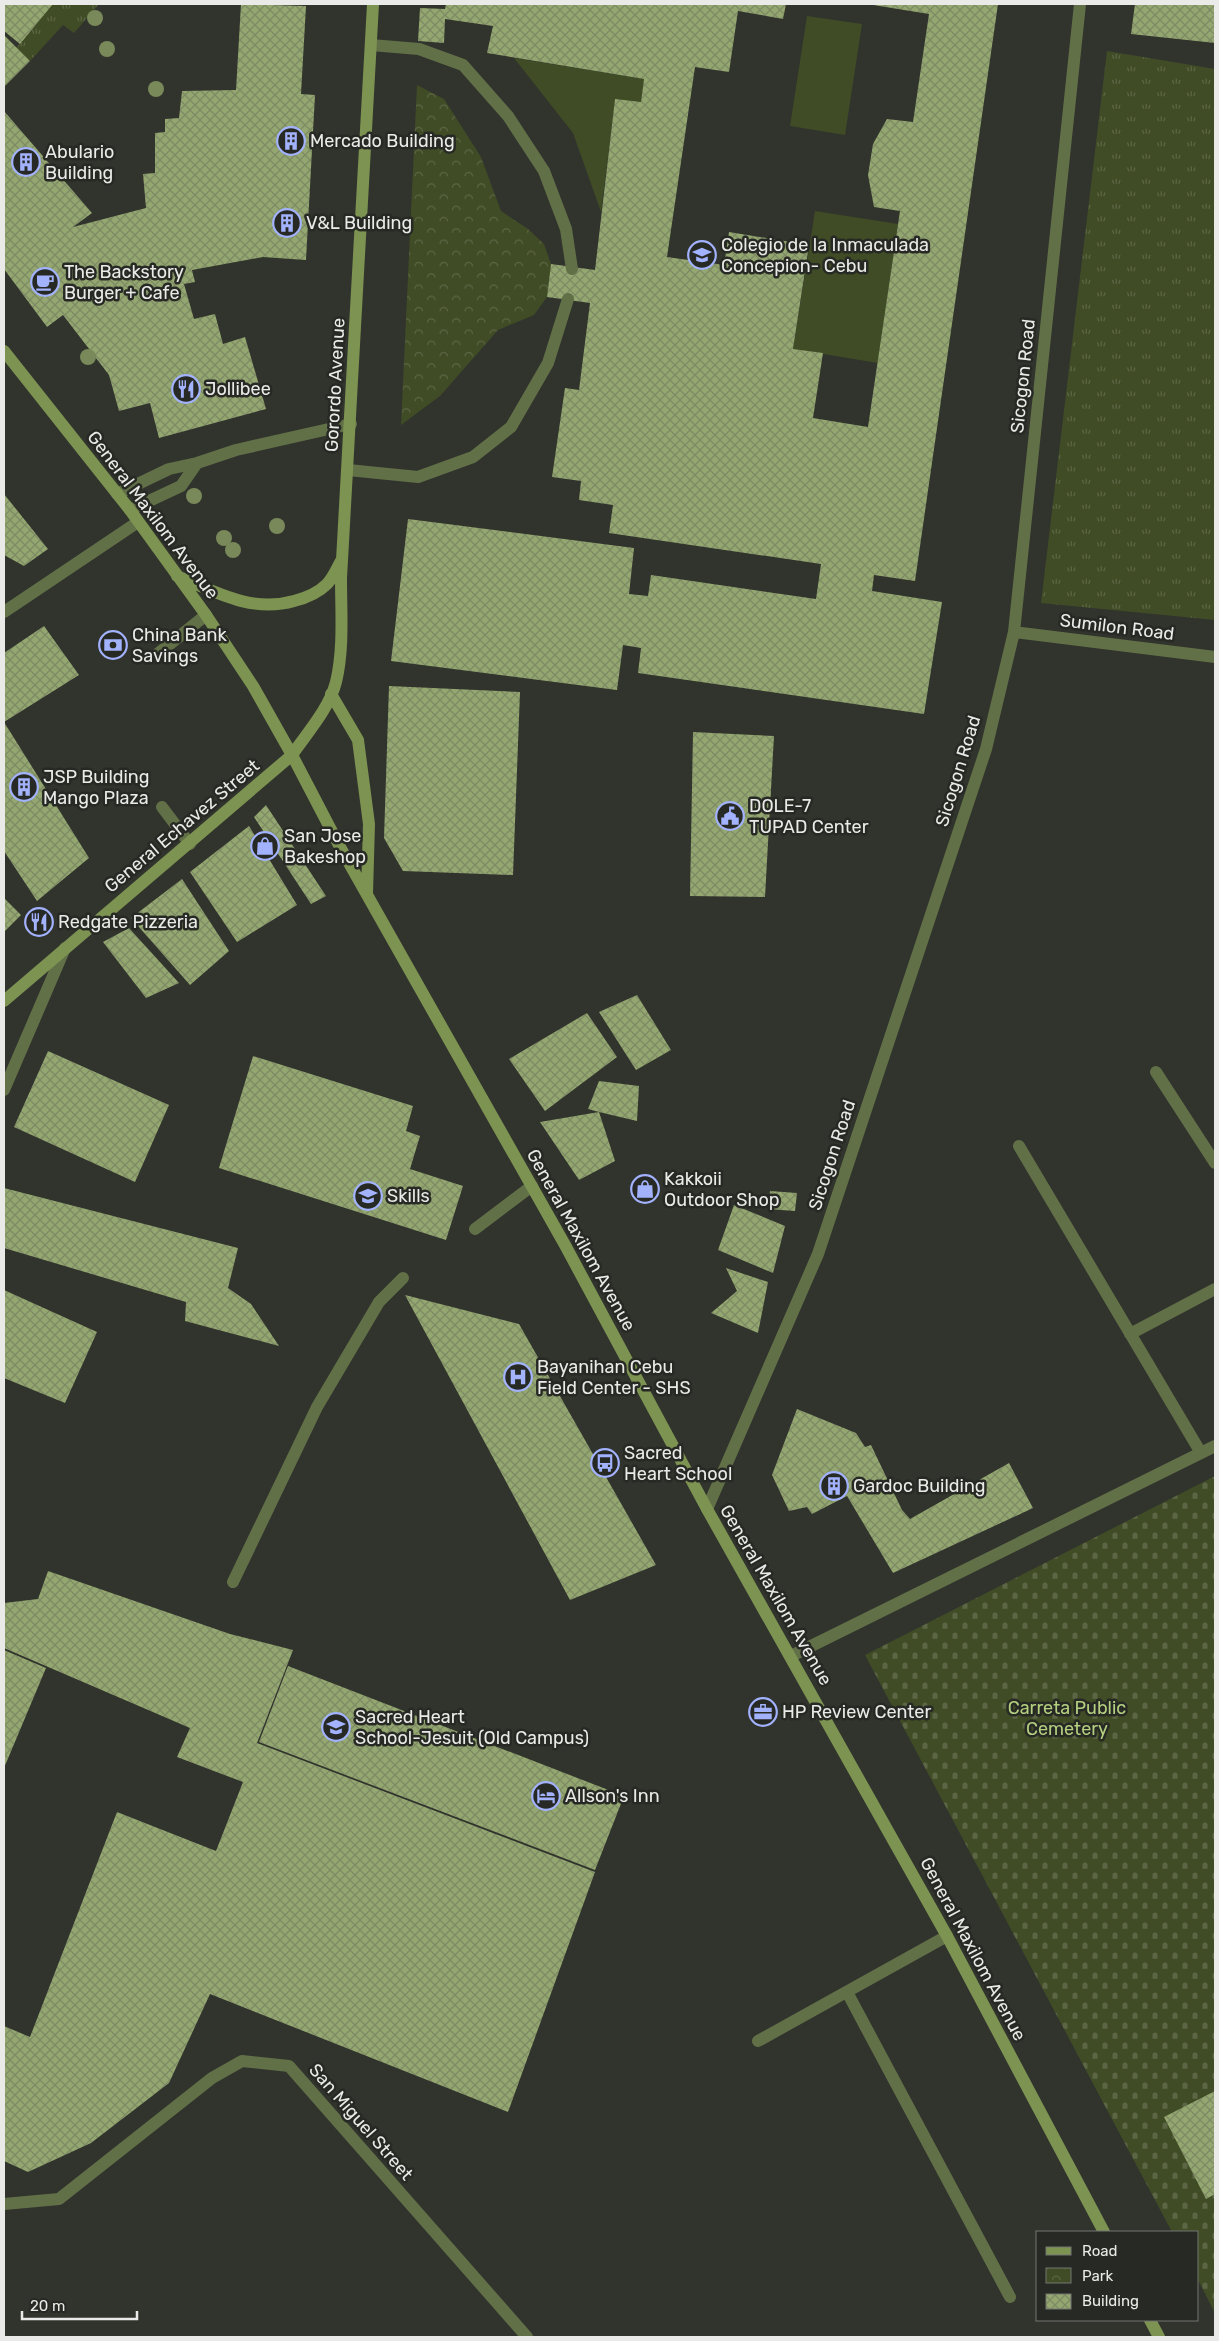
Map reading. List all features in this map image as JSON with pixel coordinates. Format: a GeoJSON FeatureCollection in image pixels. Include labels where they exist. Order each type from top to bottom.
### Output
{"type":"FeatureCollection","features":[{"type":"Feature","properties":{"kind":"main road","name":"Gorordo Avenue"},"geometry":{"type":"LineString","coordinates":[[292,755],[319,716],[336,682],[340,644],[373,4]]}},
{"type":"Feature","properties":{"kind":"main road","name":"General Maxilom Avenue"},"geometry":{"type":"LineString","coordinates":[[4,351],[130,510],[206,615],[253,686],[292,755],[340,847],[532,1186],[707,1509],[947,1936],[1103,2231]]}},
{"type":"Feature","properties":{"kind":"main road"},"geometry":{"type":"LineString","coordinates":[[177,576],[240,602],[272,606],[300,600],[318,591],[328,583],[343,559]]}},
{"type":"Feature","properties":{"kind":"main road"},"geometry":{"type":"LineString","coordinates":[[331,694],[358,740],[368,824],[367,892]]}},
{"type":"Feature","properties":{"kind":"main road","name":"General Echavez Street"},"geometry":{"type":"LineString","coordinates":[[4,1001],[292,755]]}},
{"type":"Feature","properties":{"kind":"main road"},"geometry":{"type":"LineString","coordinates":[[1151,2321],[1159,2337]]}},
{"type":"Feature","properties":{"kind":"street","name":"Sicogon Road"},"geometry":{"type":"LineString","coordinates":[[707,1509],[818,1254],[986,748],[1014,632],[1080,4]]}},
{"type":"Feature","properties":{"kind":"street"},"geometry":{"type":"LineString","coordinates":[[371,45],[419,50],[463,65],[508,116],[544,172],[566,229],[572,269]]}},
{"type":"Feature","properties":{"kind":"street"},"geometry":{"type":"LineString","coordinates":[[348,470],[418,477],[473,457],[510,427],[548,363],[568,299]]}},
{"type":"Feature","properties":{"kind":"street"},"geometry":{"type":"LineString","coordinates":[[117,494],[169,469],[197,463],[236,450],[351,424]]}},
{"type":"Feature","properties":{"kind":"street"},"geometry":{"type":"LineString","coordinates":[[130,510],[181,486],[197,463]]}},
{"type":"Feature","properties":{"kind":"street"},"geometry":{"type":"LineString","coordinates":[[4,612],[138,522]]}},
{"type":"Feature","properties":{"kind":"street"},"geometry":{"type":"LineString","coordinates":[[155,656],[206,615]]}},
{"type":"Feature","properties":{"kind":"street","name":"Sumilon Road"},"geometry":{"type":"LineString","coordinates":[[1014,632],[1215,658]]}},
{"type":"Feature","properties":{"kind":"street"},"geometry":{"type":"LineString","coordinates":[[162,807],[190,844]]}},
{"type":"Feature","properties":{"kind":"street"},"geometry":{"type":"LineString","coordinates":[[4,1090],[65,948]]}},
{"type":"Feature","properties":{"kind":"street"},"geometry":{"type":"LineString","coordinates":[[1156,1072],[1215,1163]]}},
{"type":"Feature","properties":{"kind":"street"},"geometry":{"type":"LineString","coordinates":[[1019,1146],[1201,1453]]}},
{"type":"Feature","properties":{"kind":"street"},"geometry":{"type":"LineString","coordinates":[[474,1229],[532,1186]]}},
{"type":"Feature","properties":{"kind":"street"},"geometry":{"type":"LineString","coordinates":[[233,1582],[318,1407],[371,1314],[379,1302],[403,1278]]}},
{"type":"Feature","properties":{"kind":"street"},"geometry":{"type":"LineString","coordinates":[[1130,1334],[1215,1289]]}},
{"type":"Feature","properties":{"kind":"street"},"geometry":{"type":"LineString","coordinates":[[791,1656],[1215,1446]]}},
{"type":"Feature","properties":{"kind":"street"},"geometry":{"type":"LineString","coordinates":[[758,2041],[947,1936]]}},
{"type":"Feature","properties":{"kind":"street"},"geometry":{"type":"LineString","coordinates":[[847,1992],[1010,2297]]}},
{"type":"Feature","properties":{"kind":"street","name":"San Miguel Street"},"geometry":{"type":"LineString","coordinates":[[4,2204],[59,2199],[212,2078],[242,2061],[289,2066],[527,2337]]}},
{"type":"Feature","properties":{"kind":"green space"},"geometry":{"type":"Polygon","coordinates":[[[53,4],[99,4],[74,33],[63,25],[30,61],[16,48],[53,4]]]}},
{"type":"Feature","properties":{"kind":"green space"},"geometry":{"type":"Polygon","coordinates":[[[807,16],[862,24],[845,135],[790,126],[807,16]]]}},
{"type":"Feature","properties":{"kind":"green space"},"geometry":{"type":"Polygon","coordinates":[[[1107,51],[1215,69],[1215,620],[1041,603],[1107,51]]]}},
{"type":"Feature","properties":{"kind":"green space"},"geometry":{"type":"Polygon","coordinates":[[[514,58],[644,79],[641,102],[615,100],[601,212],[573,133],[514,58]]]}},
{"type":"Feature","properties":{"kind":"green space"},"geometry":{"type":"Polygon","coordinates":[[[417,85],[444,99],[481,157],[501,211],[528,229],[544,244],[551,264],[547,297],[534,315],[498,330],[440,396],[401,425],[417,85]]]}},
{"type":"Feature","properties":{"kind":"green space"},"geometry":{"type":"Polygon","coordinates":[[[815,211],[898,224],[878,363],[793,349],[815,211]]]}},
{"type":"Feature","properties":{"kind":"green space","name":"Carreta Public Cemetery"},"geometry":{"type":"Polygon","coordinates":[[[1215,1476],[1215,2313],[1199,2282],[1199,2231],[1171,2231],[865,1655],[1215,1476]]]}},
{"type":"Feature","properties":{"kind":"building"},"geometry":{"type":"Polygon","coordinates":[[[4,4],[53,4],[20,44],[4,31],[4,4]]]}},
{"type":"Feature","properties":{"kind":"building"},"geometry":{"type":"Polygon","coordinates":[[[241,4],[306,6],[301,94],[315,95],[306,260],[263,257],[192,270],[195,282],[184,284],[194,319],[215,314],[223,344],[245,337],[266,409],[159,438],[150,403],[119,411],[109,375],[63,315],[47,327],[4,269],[4,111],[92,213],[73,227],[146,208],[143,174],[155,173],[155,133],[165,132],[165,119],[179,118],[182,91],[236,90],[241,4]]]}},
{"type":"Feature","properties":{"kind":"building"},"geometry":{"type":"Polygon","coordinates":[[[446,4],[786,4],[783,19],[738,11],[729,72],[695,67],[667,257],[724,265],[729,232],[809,245],[793,349],[823,353],[813,418],[868,427],[900,211],[874,207],[868,175],[873,144],[887,119],[913,122],[929,14],[867,4],[998,4],[915,581],[874,575],[872,591],[942,602],[924,714],[638,673],[641,648],[623,645],[617,690],[391,661],[408,519],[634,548],[629,594],[648,596],[651,575],[816,599],[821,564],[609,533],[613,505],[579,500],[581,481],[552,477],[565,388],[579,390],[590,303],[547,297],[551,264],[595,270],[615,99],[641,102],[644,79],[487,53],[493,26],[445,19],[444,43],[418,41],[420,8],[445,9],[446,4]]]}},
{"type":"Feature","properties":{"kind":"building"},"geometry":{"type":"Polygon","coordinates":[[[1135,4],[1215,4],[1215,43],[1131,34],[1135,4]]]}},
{"type":"Feature","properties":{"kind":"building"},"geometry":{"type":"Polygon","coordinates":[[[4,35],[30,61],[4,87],[4,35]]]}},
{"type":"Feature","properties":{"kind":"building"},"geometry":{"type":"Polygon","coordinates":[[[4,494],[48,549],[24,566],[4,555],[4,494]]]}},
{"type":"Feature","properties":{"kind":"building"},"geometry":{"type":"Polygon","coordinates":[[[44,626],[79,675],[4,722],[4,653],[44,626]]]}},
{"type":"Feature","properties":{"kind":"building"},"geometry":{"type":"Polygon","coordinates":[[[389,686],[520,692],[513,875],[403,871],[384,838],[389,686]]]}},
{"type":"Feature","properties":{"kind":"building","name":"JSP Building Mango Plaza"},"geometry":{"type":"Polygon","coordinates":[[[4,722],[89,858],[37,901],[4,851],[4,722]]]}},
{"type":"Feature","properties":{"kind":"building","name":"DOLE-7 TUPAD Center"},"geometry":{"type":"Polygon","coordinates":[[[693,732],[774,736],[765,897],[690,896],[693,732]]]}},
{"type":"Feature","properties":{"kind":"building"},"geometry":{"type":"Polygon","coordinates":[[[266,805],[326,896],[311,904],[254,817],[266,805]]]}},
{"type":"Feature","properties":{"kind":"building"},"geometry":{"type":"Polygon","coordinates":[[[249,826],[297,905],[237,942],[190,872],[249,826]]]}},
{"type":"Feature","properties":{"kind":"building"},"geometry":{"type":"Polygon","coordinates":[[[182,879],[229,951],[190,985],[131,918],[182,879]]]}},
{"type":"Feature","properties":{"kind":"building"},"geometry":{"type":"Polygon","coordinates":[[[4,898],[21,915],[4,932],[4,898]]]}},
{"type":"Feature","properties":{"kind":"building"},"geometry":{"type":"Polygon","coordinates":[[[129,928],[179,983],[146,998],[103,942],[129,928]]]}},
{"type":"Feature","properties":{"kind":"building"},"geometry":{"type":"Polygon","coordinates":[[[637,995],[671,1050],[636,1070],[599,1012],[637,995]]]}},
{"type":"Feature","properties":{"kind":"building"},"geometry":{"type":"Polygon","coordinates":[[[587,1013],[617,1057],[545,1111],[509,1059],[587,1013]]]}},
{"type":"Feature","properties":{"kind":"building"},"geometry":{"type":"Polygon","coordinates":[[[48,1051],[169,1105],[135,1182],[14,1127],[48,1051]]]}},
{"type":"Feature","properties":{"kind":"building"},"geometry":{"type":"Polygon","coordinates":[[[253,1056],[413,1106],[406,1131],[420,1136],[410,1169],[463,1186],[446,1240],[219,1168],[253,1056]]]}},
{"type":"Feature","properties":{"kind":"building"},"geometry":{"type":"Polygon","coordinates":[[[599,1081],[639,1086],[637,1121],[588,1109],[599,1081]]]}},
{"type":"Feature","properties":{"kind":"building"},"geometry":{"type":"Polygon","coordinates":[[[599,1112],[615,1161],[579,1180],[540,1122],[599,1112]]]}},
{"type":"Feature","properties":{"kind":"building"},"geometry":{"type":"Polygon","coordinates":[[[4,1188],[238,1248],[228,1288],[251,1304],[279,1346],[185,1321],[186,1302],[4,1248],[4,1188]]]}},
{"type":"Feature","properties":{"kind":"building"},"geometry":{"type":"Polygon","coordinates":[[[770,1191],[797,1193],[795,1211],[768,1209],[770,1191]]]}},
{"type":"Feature","properties":{"kind":"building"},"geometry":{"type":"Polygon","coordinates":[[[734,1205],[785,1226],[773,1273],[718,1250],[734,1205]]]}},
{"type":"Feature","properties":{"kind":"building"},"geometry":{"type":"Polygon","coordinates":[[[726,1268],[768,1282],[758,1333],[711,1313],[737,1291],[726,1268]]]}},
{"type":"Feature","properties":{"kind":"building"},"geometry":{"type":"Polygon","coordinates":[[[4,1290],[97,1332],[65,1403],[4,1378],[4,1290]]]}},
{"type":"Feature","properties":{"kind":"building"},"geometry":{"type":"Polygon","coordinates":[[[405,1295],[519,1324],[656,1565],[570,1600],[405,1295]]]}},
{"type":"Feature","properties":{"kind":"building","name":"Gardoc Building"},"geometry":{"type":"Polygon","coordinates":[[[797,1409],[856,1433],[865,1447],[871,1445],[902,1510],[910,1519],[1009,1463],[1033,1508],[893,1573],[847,1496],[812,1514],[807,1507],[789,1511],[772,1475],[797,1409]]]}},
{"type":"Feature","properties":{"kind":"building"},"geometry":{"type":"Polygon","coordinates":[[[48,1571],[230,1634],[293,1650],[257,1743],[595,1872],[508,2112],[210,1994],[169,2083],[91,2143],[28,2172],[4,2161],[4,2026],[30,2037],[117,1812],[216,1851],[243,1782],[177,1757],[190,1728],[4,1648],[4,1603],[38,1599],[48,1571]]]}},
{"type":"Feature","properties":{"kind":"building"},"geometry":{"type":"Polygon","coordinates":[[[4,1650],[46,1668],[4,1768],[4,1650]]]}},
{"type":"Feature","properties":{"kind":"building"},"geometry":{"type":"Polygon","coordinates":[[[288,1666],[624,1796],[595,1870],[259,1742],[288,1666]]]}},
{"type":"Feature","properties":{"kind":"building"},"geometry":{"type":"Polygon","coordinates":[[[1215,2091],[1215,2194],[1206,2199],[1164,2117],[1215,2091]]]}},
{"type":"Feature","properties":{"kind":"place","name":"Mercado Building"},"geometry":{"type":"Point","coordinates":[291,141]}},
{"type":"Feature","properties":{"kind":"place","name":"Abulario Building"},"geometry":{"type":"Point","coordinates":[26,162]}},
{"type":"Feature","properties":{"kind":"place","name":"V&L Building"},"geometry":{"type":"Point","coordinates":[287,223]}},
{"type":"Feature","properties":{"kind":"place","name":"Colegio de la Inmaculada Concepion- Cebu"},"geometry":{"type":"Point","coordinates":[702,255]}},
{"type":"Feature","properties":{"kind":"place","name":"The Backstory Burger + Cafe"},"geometry":{"type":"Point","coordinates":[45,282]}},
{"type":"Feature","properties":{"kind":"place","name":"Jollibee"},"geometry":{"type":"Point","coordinates":[186,389]}},
{"type":"Feature","properties":{"kind":"place","name":"China Bank Savings"},"geometry":{"type":"Point","coordinates":[113,645]}},
{"type":"Feature","properties":{"kind":"place","name":"JSP Building Mango Plaza"},"geometry":{"type":"Point","coordinates":[24,787]}},
{"type":"Feature","properties":{"kind":"place","name":"DOLE-7 TUPAD Center"},"geometry":{"type":"Point","coordinates":[730,816]}},
{"type":"Feature","properties":{"kind":"place","name":"San Jose Bakeshop"},"geometry":{"type":"Point","coordinates":[265,846]}},
{"type":"Feature","properties":{"kind":"place","name":"Redgate Pizzeria"},"geometry":{"type":"Point","coordinates":[39,922]}},
{"type":"Feature","properties":{"kind":"place","name":"Kakkoii Outdoor Shop"},"geometry":{"type":"Point","coordinates":[645,1189]}},
{"type":"Feature","properties":{"kind":"place","name":"Skills"},"geometry":{"type":"Point","coordinates":[368,1196]}},
{"type":"Feature","properties":{"kind":"place","name":"Bayanihan Cebu Field Center - SHS"},"geometry":{"type":"Point","coordinates":[518,1377]}},
{"type":"Feature","properties":{"kind":"place","name":"Sacred Heart School"},"geometry":{"type":"Point","coordinates":[605,1463]}},
{"type":"Feature","properties":{"kind":"place","name":"Gardoc Building"},"geometry":{"type":"Point","coordinates":[834,1486]}},
{"type":"Feature","properties":{"kind":"place","name":"HP Review Center"},"geometry":{"type":"Point","coordinates":[763,1712]}},
{"type":"Feature","properties":{"kind":"place","name":"Sacred Heart School-Jesuit (Old Campus)"},"geometry":{"type":"Point","coordinates":[336,1727]}},
{"type":"Feature","properties":{"kind":"place","name":"Allson's Inn"},"geometry":{"type":"Point","coordinates":[546,1796]}}]}
